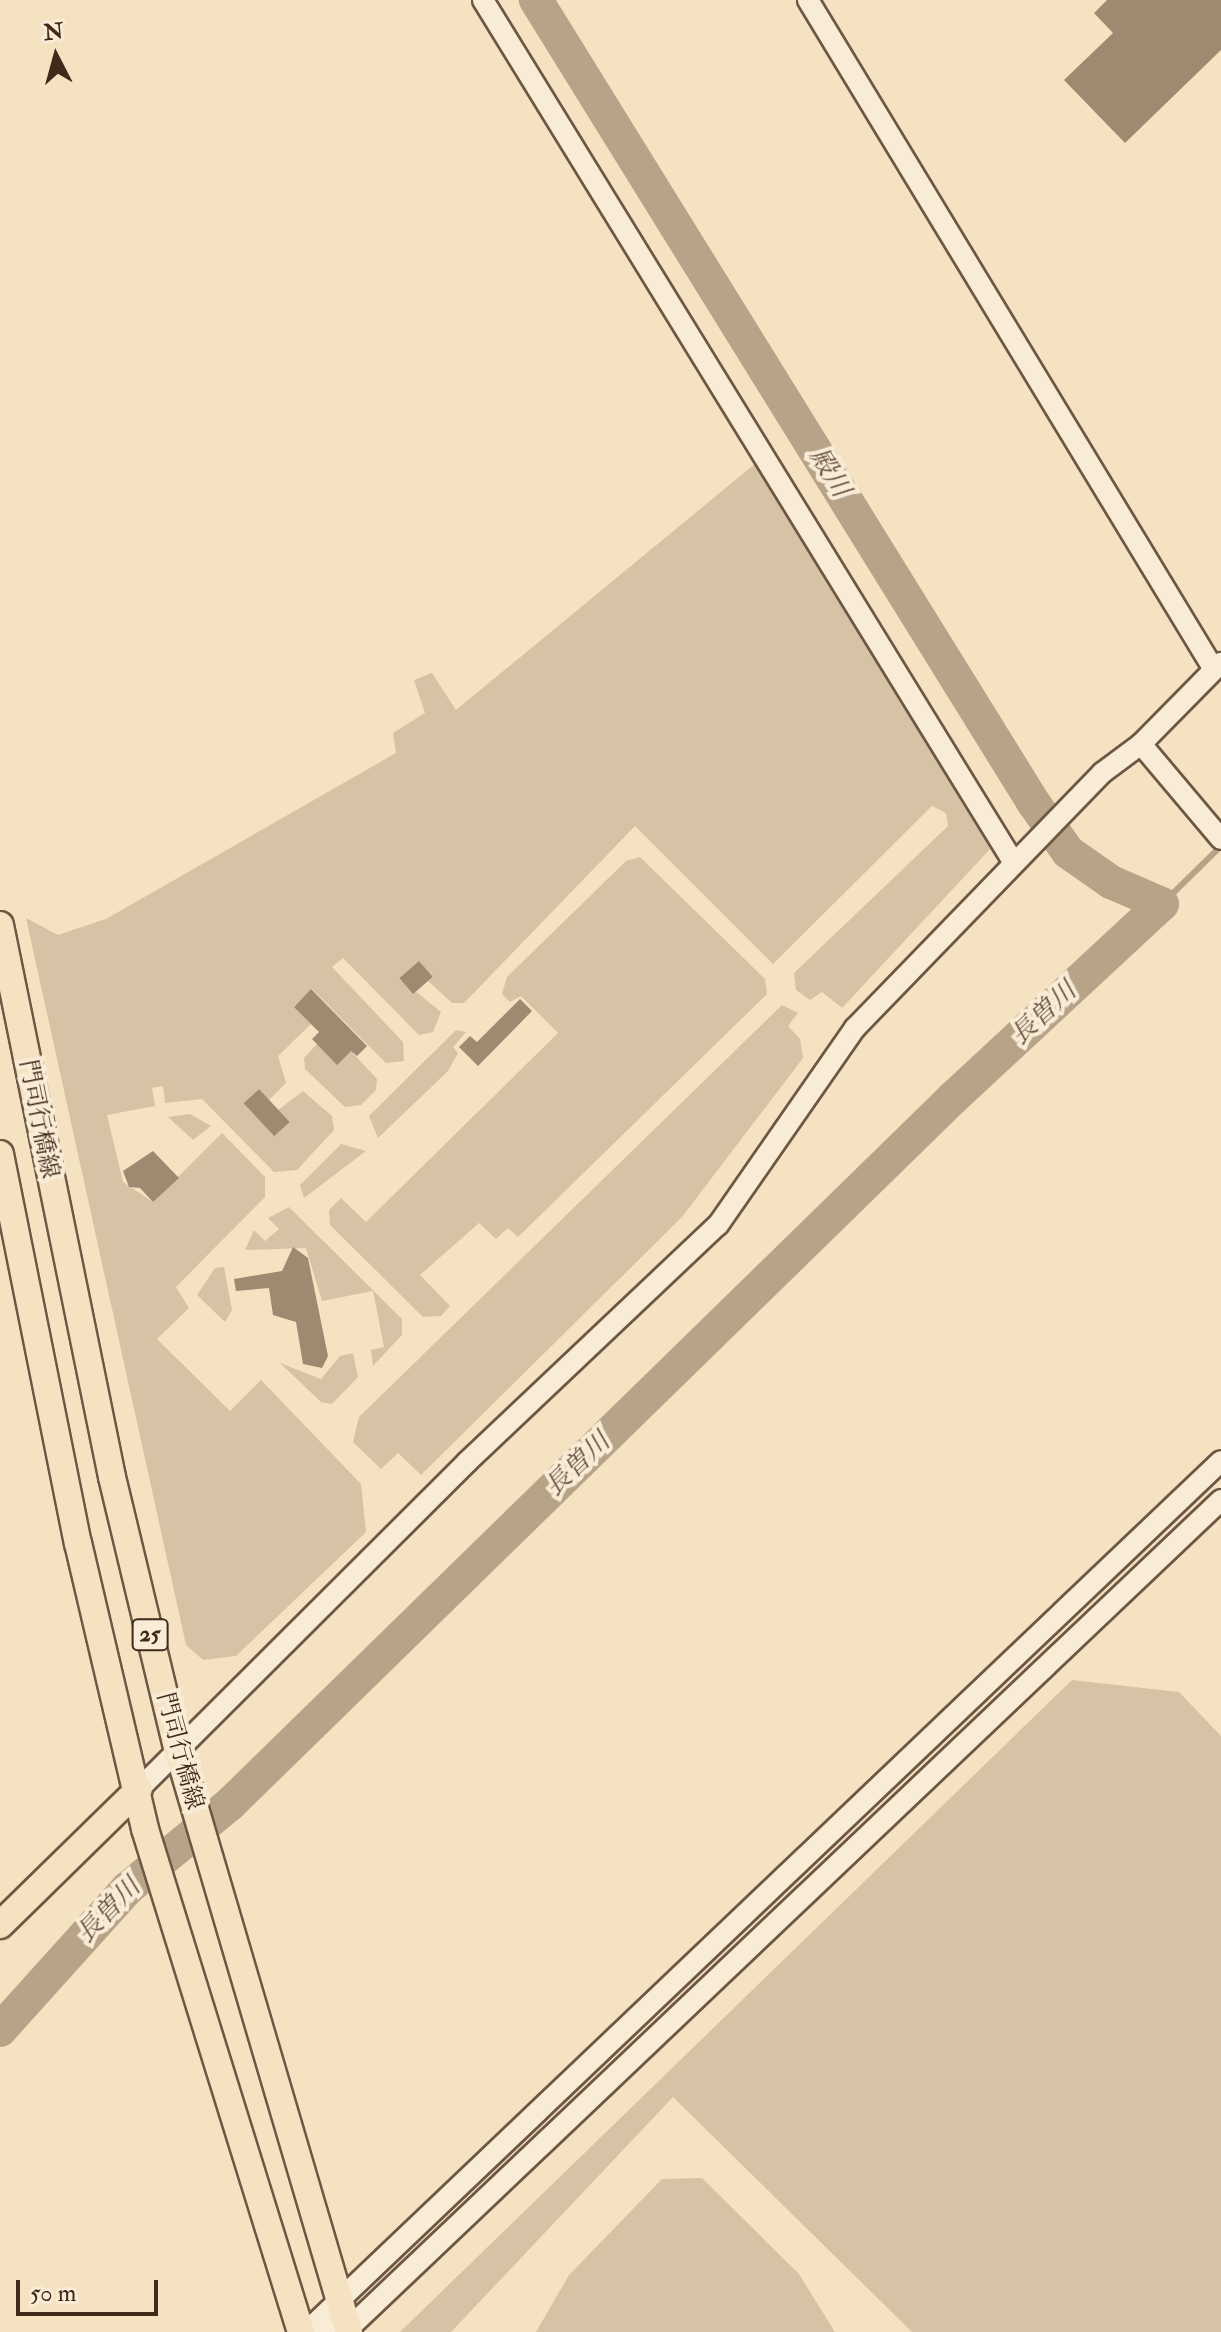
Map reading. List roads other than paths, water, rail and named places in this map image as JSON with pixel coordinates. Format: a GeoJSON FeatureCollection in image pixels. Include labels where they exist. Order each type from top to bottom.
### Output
{"type":"FeatureCollection","features":[{"type":"Feature","properties":{"kind":"main road","name":"門司行橋線"},"geometry":{"type":"LineString","coordinates":[[0,925],[112,1477],[177,1747],[338,2296],[342,2331]]}},
{"type":"Feature","properties":{"kind":"main road","name":"門司行橋線"},"geometry":{"type":"LineString","coordinates":[[0,1154],[6,1215],[78,1543],[139,1789],[203,2028],[304,2332]]}},
{"type":"Feature","properties":{"kind":"main road","name":"門司行橋線"},"geometry":{"type":"LineString","coordinates":[[0,1925],[139,1789]]}},
{"type":"Feature","properties":{"kind":"street"},"geometry":{"type":"LineString","coordinates":[[483,0],[1019,858]]}},
{"type":"Feature","properties":{"kind":"street"},"geometry":{"type":"LineString","coordinates":[[139,1789],[177,1747],[718,1225],[855,1028],[1102,773],[1141,744],[1217,665],[808,0]]}},
{"type":"Feature","properties":{"kind":"street"},"geometry":{"type":"LineString","coordinates":[[1141,744],[1168,780],[1221,839]]}},
{"type":"Feature","properties":{"kind":"street"},"geometry":{"type":"LineString","coordinates":[[304,2332],[338,2296],[379,2267],[1221,1461]]}},
{"type":"Feature","properties":{"kind":"street"},"geometry":{"type":"LineString","coordinates":[[342,2331],[1221,1500]]}},
{"type":"Feature","properties":{"kind":"waterway","name":"長曽川"},"geometry":{"type":"LineString","coordinates":[[0,2030],[128,1888],[230,1804],[953,1098],[1162,904],[1111,882],[1068,852],[1033,802],[536,0]]}},
{"type":"Feature","properties":{"kind":"waterway"},"geometry":{"type":"LineString","coordinates":[[1162,904],[1221,846]]}},
{"type":"Feature","properties":{"kind":"water label","name":"殿川"},"geometry":{"type":"Point","coordinates":[829,473]}}]}
